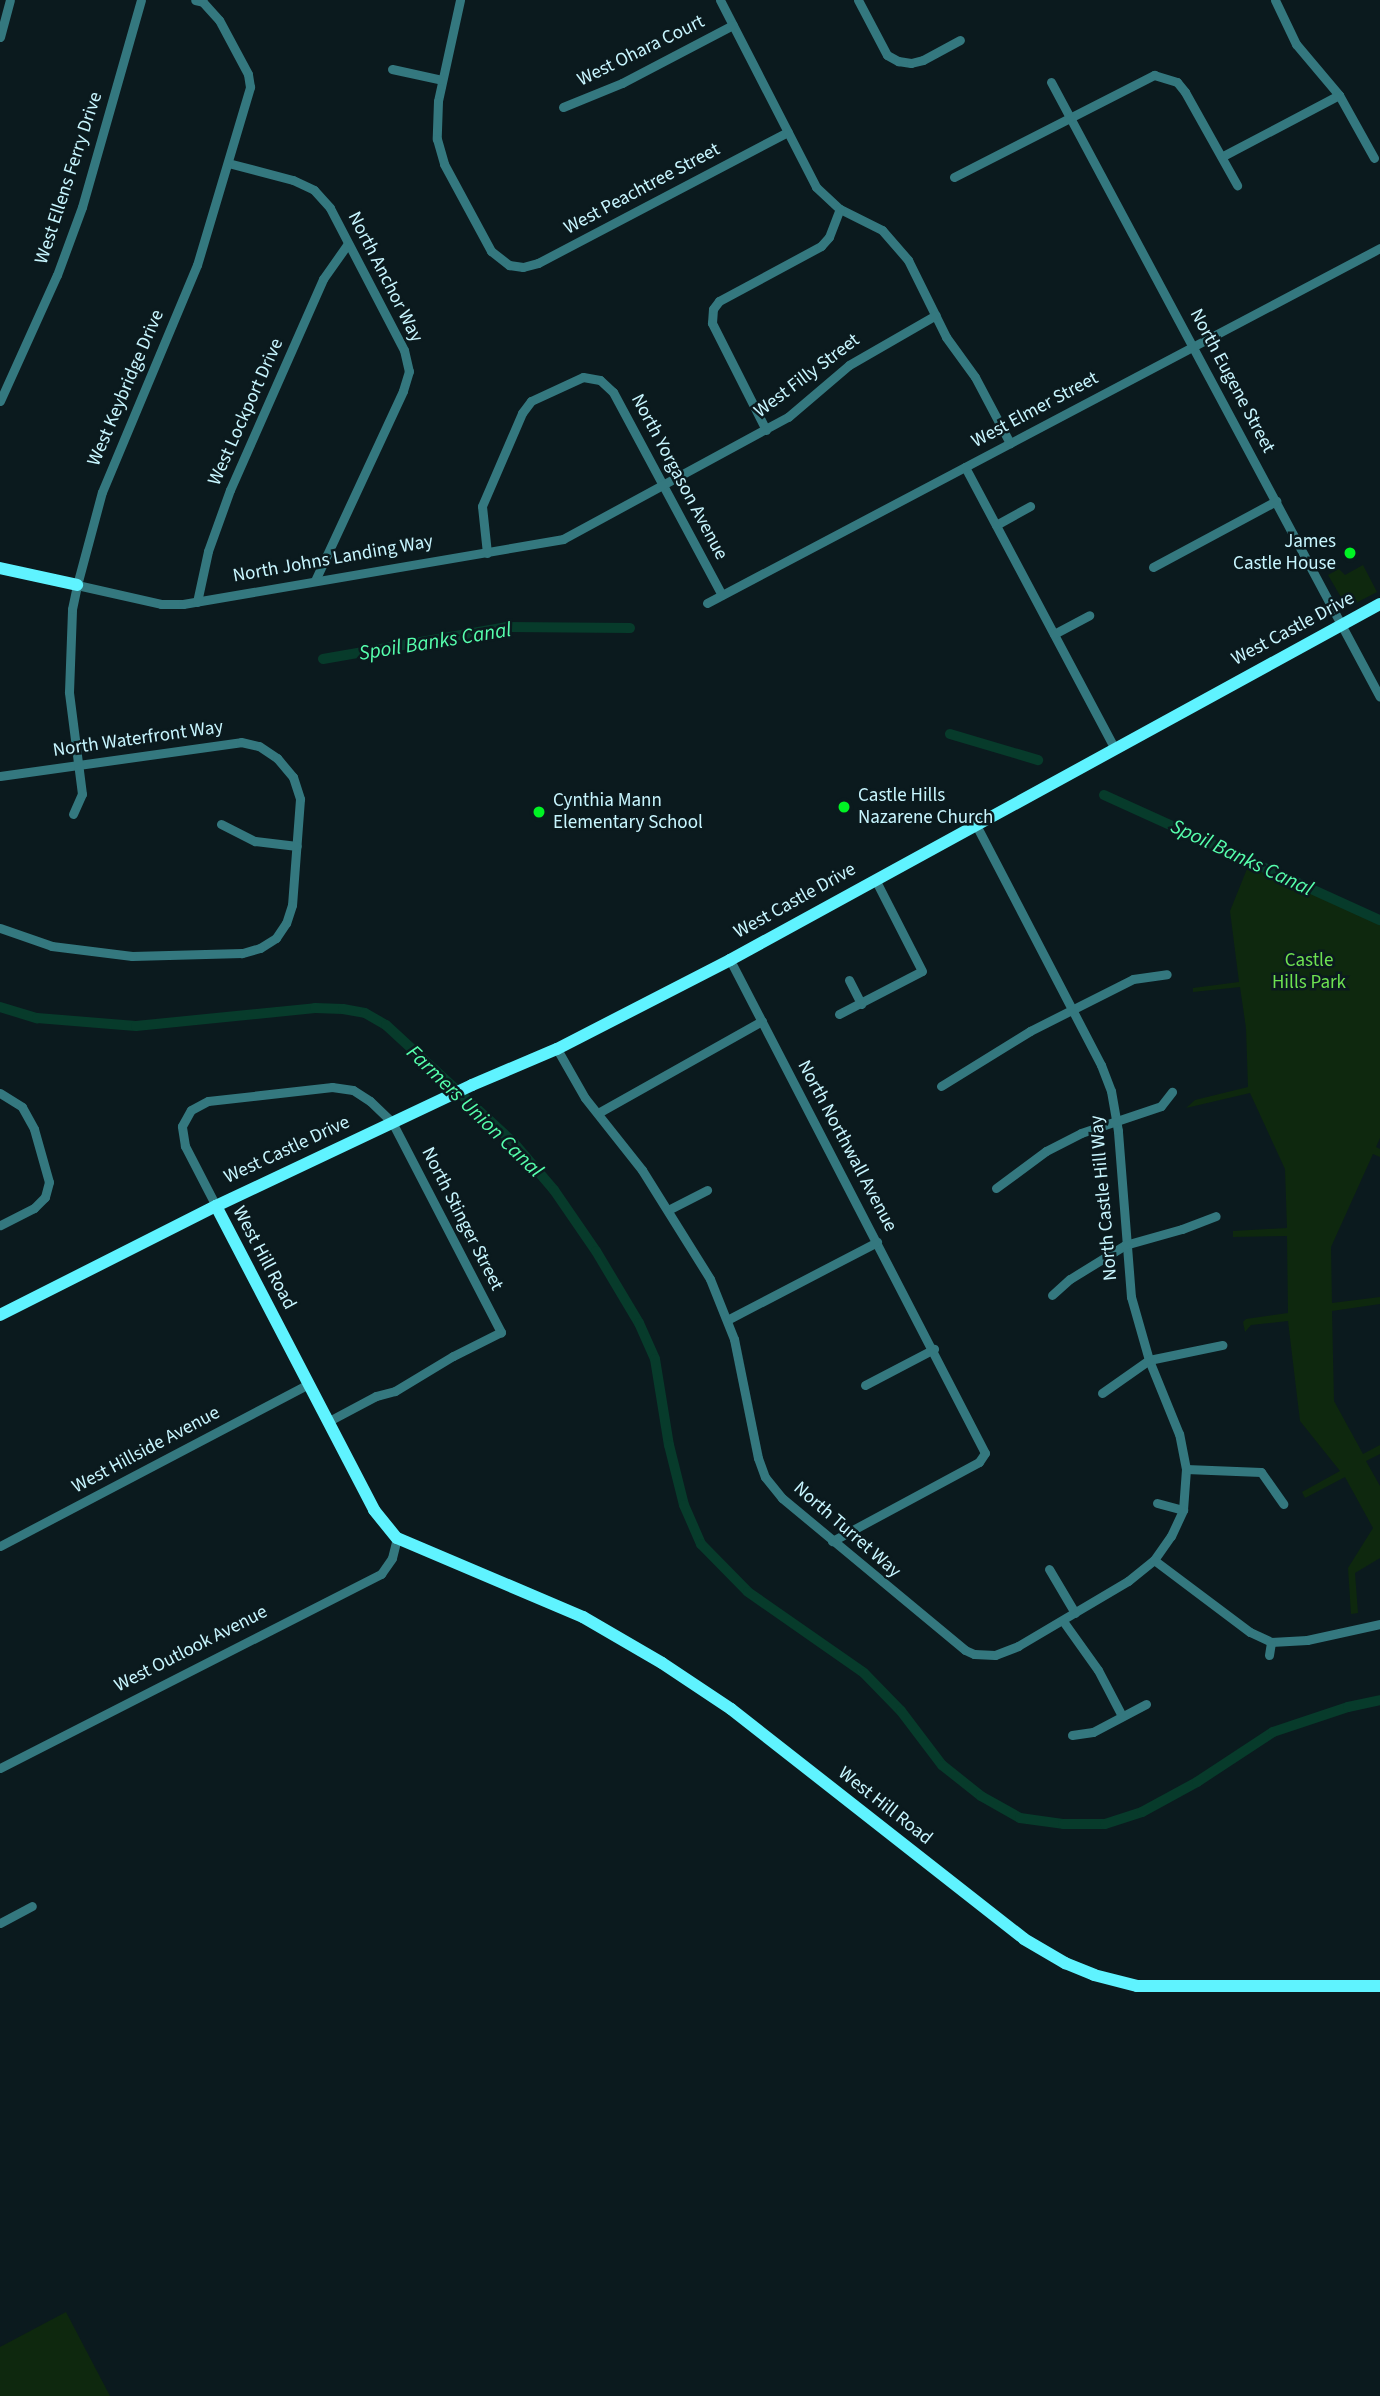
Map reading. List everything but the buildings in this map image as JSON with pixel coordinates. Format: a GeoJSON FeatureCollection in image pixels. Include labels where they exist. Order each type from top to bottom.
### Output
{"type":"FeatureCollection","features":[{"type":"Feature","properties":{"kind":"street"},"geometry":{"type":"LineString","coordinates":[[0,37],[10,0]]}},
{"type":"Feature","properties":{"kind":"street","name":"West Ellens Ferry Drive"},"geometry":{"type":"LineString","coordinates":[[0,401],[57,275],[82,207],[142,0]]}},
{"type":"Feature","properties":{"kind":"street","name":"West Keybridge Drive"},"geometry":{"type":"LineString","coordinates":[[74,814],[82,794],[69,684],[72,609],[77,585],[102,492],[197,265],[248,97],[248,74],[212,10],[195,0]]}},
{"type":"Feature","properties":{"kind":"street"},"geometry":{"type":"LineString","coordinates":[[392,69],[442,80],[460,0]]}},
{"type":"Feature","properties":{"kind":"street"},"geometry":{"type":"LineString","coordinates":[[720,0],[816,187],[839,209],[882,230],[908,260],[946,337],[975,377],[1010,443]]}},
{"type":"Feature","properties":{"kind":"street"},"geometry":{"type":"LineString","coordinates":[[858,0],[887,55],[898,61],[911,63],[923,60],[960,40]]}},
{"type":"Feature","properties":{"kind":"street"},"geometry":{"type":"LineString","coordinates":[[1275,0],[1296,44],[1339,95],[1374,158]]}},
{"type":"Feature","properties":{"kind":"street","name":"West Ohara Court"},"geometry":{"type":"LineString","coordinates":[[563,107],[622,83],[733,25]]}},
{"type":"Feature","properties":{"kind":"street"},"geometry":{"type":"LineString","coordinates":[[954,177],[1154,75],[1166,76],[1177,82],[1185,92],[1237,185]]}},
{"type":"Feature","properties":{"kind":"street","name":"West Peachtree Street"},"geometry":{"type":"LineString","coordinates":[[442,80],[438,101],[438,139],[444,164],[492,251],[509,265],[523,267],[538,263],[788,132]]}},
{"type":"Feature","properties":{"kind":"street","name":"North Eugene Street"},"geometry":{"type":"LineString","coordinates":[[1051,82],[1380,697]]}},
{"type":"Feature","properties":{"kind":"street"},"geometry":{"type":"LineString","coordinates":[[1223,156],[1339,95]]}},
{"type":"Feature","properties":{"kind":"street","name":"North Anchor Way"},"geometry":{"type":"LineString","coordinates":[[228,163],[293,180],[314,190],[330,208],[347,245],[404,349],[409,371],[403,391],[316,581]]}},
{"type":"Feature","properties":{"kind":"street"},"geometry":{"type":"LineString","coordinates":[[766,430],[712,323],[713,309],[719,301],[821,246],[829,237],[839,209]]}},
{"type":"Feature","properties":{"kind":"street","name":"West Lockport Drive"},"geometry":{"type":"LineString","coordinates":[[197,601],[208,551],[230,491],[323,279],[347,245]]}},
{"type":"Feature","properties":{"kind":"street","name":"West Elmer Street"},"geometry":{"type":"LineString","coordinates":[[707,603],[1380,248]]}},
{"type":"Feature","properties":{"kind":"street","name":"West Filly Street"},"geometry":{"type":"LineString","coordinates":[[663,486],[766,430],[809,401],[870,350],[936,315]]}},
{"type":"Feature","properties":{"kind":"street","name":"North Yorgason Avenue"},"geometry":{"type":"LineString","coordinates":[[487,553],[482,506],[522,414],[531,401],[556,388],[583,377],[600,380],[613,392],[722,595]]}},
{"type":"Feature","properties":{"kind":"street"},"geometry":{"type":"LineString","coordinates":[[965,467],[1114,747]]}},
{"type":"Feature","properties":{"kind":"street","name":"North Johns Landing Way"},"geometry":{"type":"LineString","coordinates":[[0,568],[161,604],[197,601],[563,539],[663,486]]}},
{"type":"Feature","properties":{"kind":"street"},"geometry":{"type":"LineString","coordinates":[[1153,568],[1276,501]]}},
{"type":"Feature","properties":{"kind":"street"},"geometry":{"type":"LineString","coordinates":[[996,524],[1031,506]]}},
{"type":"Feature","properties":{"kind":"street","name":"West Castle Drive"},"geometry":{"type":"LineString","coordinates":[[216,1206],[472,1085],[557,1049],[730,960],[975,823],[1380,604]]}},
{"type":"Feature","properties":{"kind":"street"},"geometry":{"type":"LineString","coordinates":[[1054,634],[1089,615]]}},
{"type":"Feature","properties":{"kind":"street","name":"North Waterfront Way"},"geometry":{"type":"LineString","coordinates":[[0,776],[241,742],[260,746],[277,758],[293,777],[300,799],[297,846]]}},
{"type":"Feature","properties":{"kind":"street","name":"North Castle Hill Way"},"geometry":{"type":"LineString","coordinates":[[975,823],[1101,1065],[1116,1122],[1131,1297],[1149,1360],[1179,1434],[1186,1469],[1183,1510],[1171,1536],[1154,1560]]}},
{"type":"Feature","properties":{"kind":"street"},"geometry":{"type":"LineString","coordinates":[[0,928],[52,946],[132,956],[242,953],[260,948],[276,939],[286,923],[292,905],[297,846],[256,841],[221,824]]}},
{"type":"Feature","properties":{"kind":"street"},"geometry":{"type":"LineString","coordinates":[[839,1014],[922,971],[874,879]]}},
{"type":"Feature","properties":{"kind":"street","name":"North Northwall Avenue"},"geometry":{"type":"LineString","coordinates":[[730,960],[934,1349],[985,1453],[979,1462],[832,1541]]}},
{"type":"Feature","properties":{"kind":"street"},"geometry":{"type":"LineString","coordinates":[[941,1086],[987,1056],[1133,979],[1167,974]]}},
{"type":"Feature","properties":{"kind":"street"},"geometry":{"type":"LineString","coordinates":[[849,980],[861,1004]]}},
{"type":"Feature","properties":{"kind":"street"},"geometry":{"type":"LineString","coordinates":[[598,1113],[762,1021]]}},
{"type":"Feature","properties":{"kind":"street","name":"North Turret Way"},"geometry":{"type":"LineString","coordinates":[[557,1049],[575,1084],[642,1170],[710,1279],[729,1319],[758,1458],[765,1477],[782,1498],[832,1541],[950,1640],[974,1654],[995,1655],[1063,1620],[1128,1581],[1154,1560]]}},
{"type":"Feature","properties":{"kind":"street"},"geometry":{"type":"LineString","coordinates":[[216,1206],[185,1146],[182,1126],[191,1110],[208,1101],[332,1087],[353,1090],[370,1101],[392,1122]]}},
{"type":"Feature","properties":{"kind":"street"},"geometry":{"type":"LineString","coordinates":[[996,1188],[1046,1151],[1081,1133],[1161,1106],[1172,1092]]}},
{"type":"Feature","properties":{"kind":"street"},"geometry":{"type":"LineString","coordinates":[[0,1093],[22,1107],[34,1129],[49,1182],[45,1197],[34,1208],[0,1225]]}},
{"type":"Feature","properties":{"kind":"street","name":"North Stinger Street"},"geometry":{"type":"LineString","coordinates":[[328,1421],[376,1396],[395,1391],[453,1356],[501,1332],[392,1122]]}},
{"type":"Feature","properties":{"kind":"street"},"geometry":{"type":"LineString","coordinates":[[668,1210],[707,1190]]}},
{"type":"Feature","properties":{"kind":"street","name":"West Hill Road"},"geometry":{"type":"LineString","coordinates":[[0,1315],[216,1206],[374,1510],[397,1538],[583,1617],[662,1663],[731,1709],[1024,1939],[1065,1963],[1094,1975],[1137,1986],[1380,1986]]}},
{"type":"Feature","properties":{"kind":"street"},"geometry":{"type":"LineString","coordinates":[[1052,1296],[1070,1279],[1125,1245],[1216,1216]]}},
{"type":"Feature","properties":{"kind":"street"},"geometry":{"type":"LineString","coordinates":[[729,1319],[877,1242]]}},
{"type":"Feature","properties":{"kind":"street"},"geometry":{"type":"LineString","coordinates":[[1102,1393],[1149,1360],[1222,1345]]}},
{"type":"Feature","properties":{"kind":"street"},"geometry":{"type":"LineString","coordinates":[[865,1385],[934,1349]]}},
{"type":"Feature","properties":{"kind":"street","name":"West Hillside Avenue"},"geometry":{"type":"LineString","coordinates":[[0,1546],[309,1384]]}},
{"type":"Feature","properties":{"kind":"street"},"geometry":{"type":"LineString","coordinates":[[1186,1469],[1261,1472],[1283,1504]]}},
{"type":"Feature","properties":{"kind":"street"},"geometry":{"type":"LineString","coordinates":[[1157,1503],[1183,1510]]}},
{"type":"Feature","properties":{"kind":"street","name":"West Outlook Avenue"},"geometry":{"type":"LineString","coordinates":[[0,1768],[381,1574],[392,1558],[397,1538]]}},
{"type":"Feature","properties":{"kind":"street"},"geometry":{"type":"LineString","coordinates":[[1154,1560],[1250,1632],[1271,1642],[1307,1640],[1380,1624]]}},
{"type":"Feature","properties":{"kind":"street"},"geometry":{"type":"LineString","coordinates":[[1049,1569],[1075,1613]]}},
{"type":"Feature","properties":{"kind":"street"},"geometry":{"type":"LineString","coordinates":[[1063,1620],[1098,1670],[1122,1716]]}},
{"type":"Feature","properties":{"kind":"street"},"geometry":{"type":"LineString","coordinates":[[1269,1655],[1271,1642]]}},
{"type":"Feature","properties":{"kind":"street"},"geometry":{"type":"LineString","coordinates":[[1072,1735],[1093,1732],[1146,1704]]}},
{"type":"Feature","properties":{"kind":"street"},"geometry":{"type":"LineString","coordinates":[[0,1923],[32,1906]]}},
{"type":"Feature","properties":{"kind":"green space"},"geometry":{"type":"Polygon","coordinates":[[[1363,565],[1377,592],[1352,605],[1345,604],[1328,575],[1339,569],[1345,575],[1363,565]]]}},
{"type":"Feature","properties":{"kind":"green space","name":"Castle Hills Park"},"geometry":{"type":"Polygon","coordinates":[[[1249,864],[1380,922],[1380,1138],[1376,1147],[1380,1149],[1380,1157],[1373,1154],[1331,1247],[1332,1303],[1380,1297],[1380,1304],[1332,1311],[1334,1401],[1363,1454],[1380,1445],[1380,1454],[1366,1461],[1380,1486],[1380,1558],[1355,1573],[1358,1613],[1351,1614],[1348,1568],[1373,1528],[1345,1477],[1305,1498],[1302,1492],[1340,1471],[1300,1421],[1288,1321],[1251,1325],[1245,1332],[1243,1322],[1246,1319],[1288,1313],[1287,1236],[1233,1237],[1233,1231],[1287,1228],[1285,1169],[1250,1093],[1186,1108],[1195,1100],[1248,1087],[1246,1028],[1240,987],[1193,992],[1193,988],[1239,982],[1230,911],[1249,864]]]}},
{"type":"Feature","properties":{"kind":"green space"},"geometry":{"type":"Polygon","coordinates":[[[66,2312],[110,2396],[0,2396],[0,2347],[66,2312]]]}},
{"type":"Feature","properties":{"kind":"waterway","name":"Spoil Banks Canal"},"geometry":{"type":"LineString","coordinates":[[323,659],[507,627],[630,628]]}},
{"type":"Feature","properties":{"kind":"waterway"},"geometry":{"type":"LineString","coordinates":[[950,734],[1038,760]]}},
{"type":"Feature","properties":{"kind":"waterway","name":"Spoil Banks Canal"},"geometry":{"type":"LineString","coordinates":[[1104,795],[1380,920]]}},
{"type":"Feature","properties":{"kind":"waterway","name":"Farmers Union Canal"},"geometry":{"type":"LineString","coordinates":[[0,1007],[37,1018],[136,1026],[315,1008],[343,1009],[365,1013],[386,1025],[514,1143],[554,1190],[596,1251],[639,1323],[655,1359],[669,1445],[684,1505],[701,1544],[748,1592],[864,1673],[901,1711],[942,1765],[981,1796],[1020,1818],[1063,1824],[1105,1824],[1142,1812],[1197,1782],[1273,1732],[1348,1707],[1380,1700]]}},
{"type":"Feature","properties":{"kind":"place","name":"James Castle House"},"geometry":{"type":"Point","coordinates":[1350,553]}},
{"type":"Feature","properties":{"kind":"place","name":"Castle Hills Nazarene Church"},"geometry":{"type":"Point","coordinates":[844,807]}},
{"type":"Feature","properties":{"kind":"place","name":"Cynthia Mann Elementary School"},"geometry":{"type":"Point","coordinates":[539,812]}}]}
